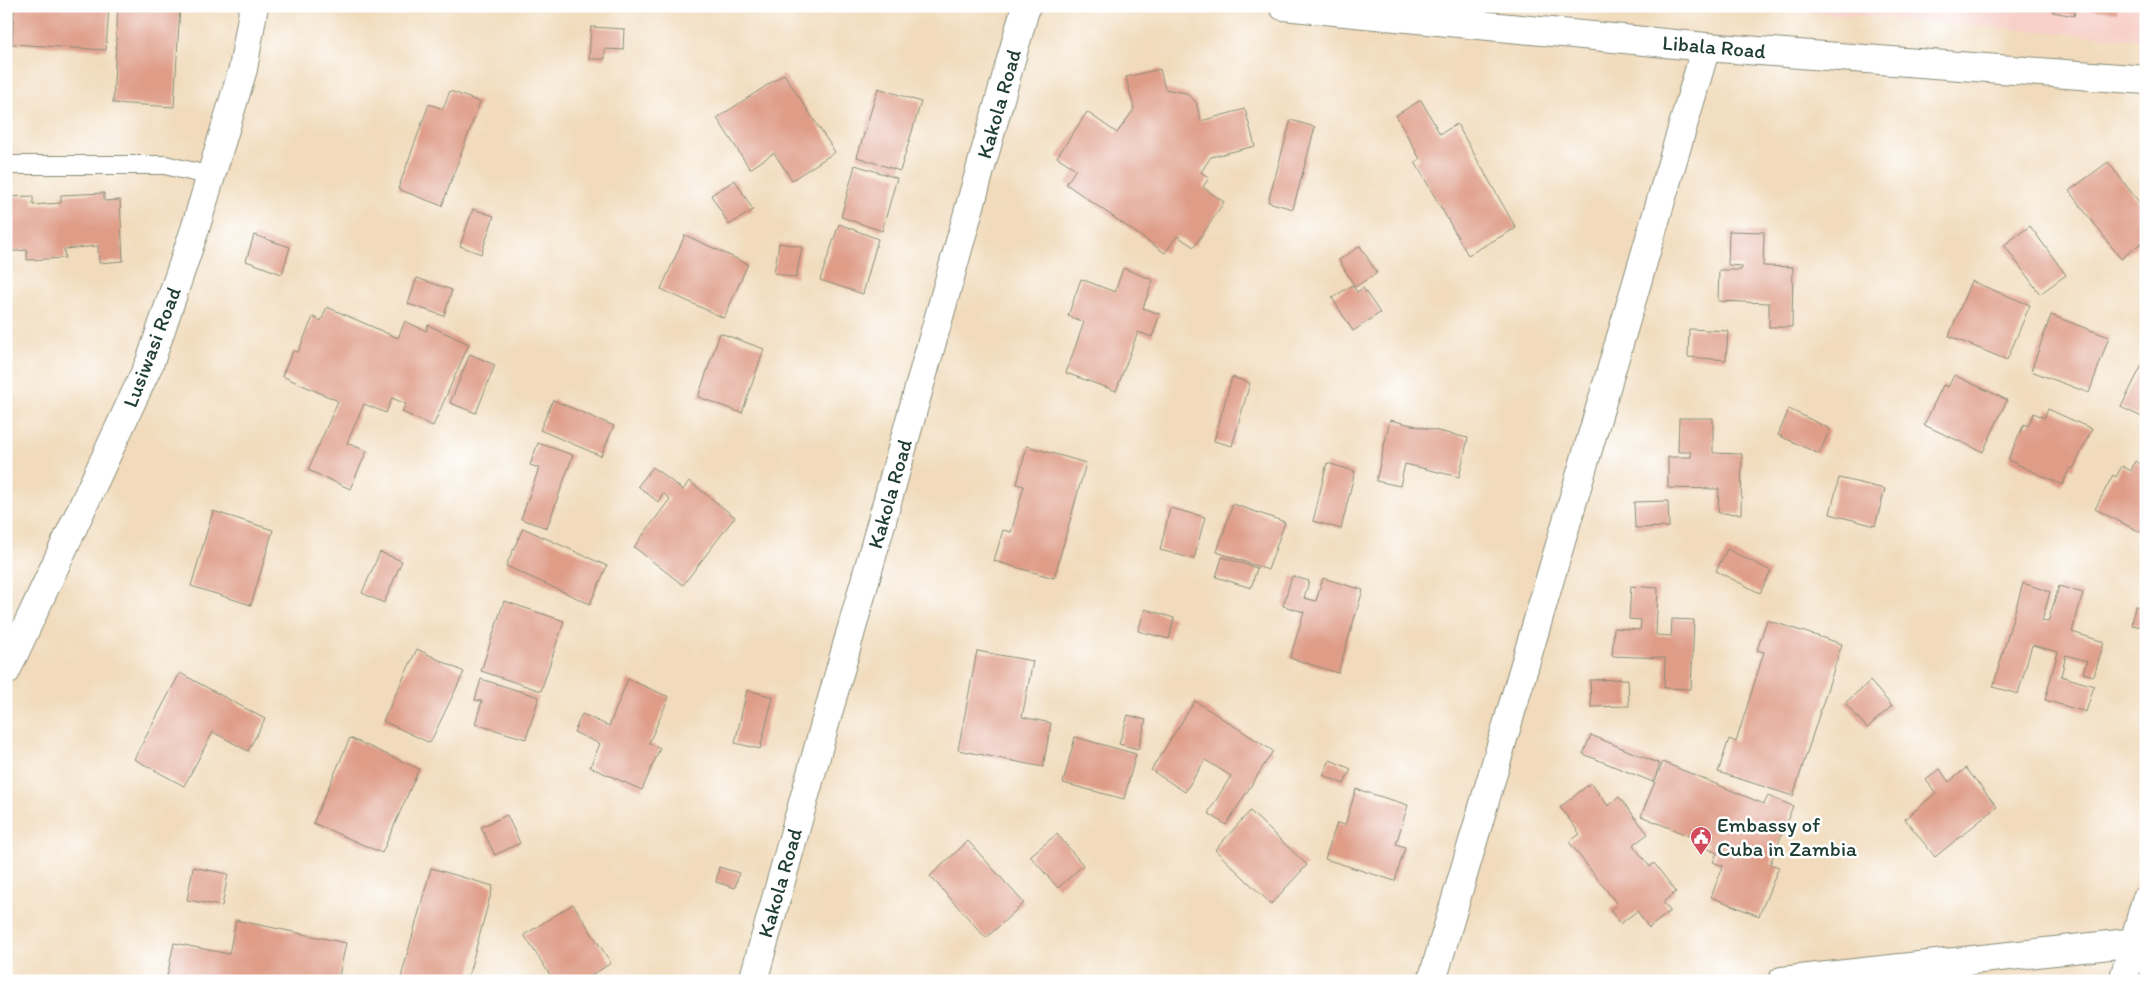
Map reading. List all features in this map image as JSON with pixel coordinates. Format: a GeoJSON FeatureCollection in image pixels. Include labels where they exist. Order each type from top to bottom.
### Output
{"type":"FeatureCollection","features":[{"type":"Feature","properties":{"kind":"street","name":"Lusiwasi Road"},"geometry":{"type":"LineString","coordinates":[[6,672],[150,362],[244,68],[254,6]]}},
{"type":"Feature","properties":{"kind":"street","name":"Kakola Road"},"geometry":{"type":"LineString","coordinates":[[753,981],[1026,6]]}},
{"type":"Feature","properties":{"kind":"street","name":"Libala Road"},"geometry":{"type":"LineString","coordinates":[[1283,6],[1706,47],[2146,80]]}},
{"type":"Feature","properties":{"kind":"street"},"geometry":{"type":"LineString","coordinates":[[1432,981],[1706,47]]}},
{"type":"Feature","properties":{"kind":"street"},"geometry":{"type":"LineString","coordinates":[[2123,981],[2140,942],[2146,900]]}},
{"type":"Feature","properties":{"kind":"street"},"geometry":{"type":"LineString","coordinates":[[1782,981],[2140,942]]}},
{"type":"Feature","properties":{"kind":"lane"},"geometry":{"type":"LineString","coordinates":[[6,164],[165,165],[211,176]]}},
{"type":"Feature","properties":{"kind":"shaded area"},"geometry":{"type":"Polygon","coordinates":[[[1736,6],[2146,6],[2146,40],[1736,6]]]}},
{"type":"Feature","properties":{"kind":"building"},"geometry":{"type":"Polygon","coordinates":[[[14,6],[109,6],[106,50],[12,44],[14,6]]]}},
{"type":"Feature","properties":{"kind":"building"},"geometry":{"type":"Polygon","coordinates":[[[118,6],[180,6],[174,107],[113,103],[118,6]]]}},
{"type":"Feature","properties":{"kind":"building"},"geometry":{"type":"Polygon","coordinates":[[[2054,6],[2076,6],[2074,16],[2053,12],[2054,6]]]}},
{"type":"Feature","properties":{"kind":"building"},"geometry":{"type":"Polygon","coordinates":[[[2083,6],[2118,6],[2117,12],[2082,9],[2083,6]]]}},
{"type":"Feature","properties":{"kind":"building"},"geometry":{"type":"Polygon","coordinates":[[[591,27],[624,29],[623,50],[605,49],[605,59],[589,59],[591,27]]]}},
{"type":"Feature","properties":{"kind":"building"},"geometry":{"type":"Polygon","coordinates":[[[1160,69],[1165,89],[1186,93],[1196,102],[1201,121],[1245,109],[1255,146],[1211,157],[1201,172],[1209,178],[1203,187],[1224,202],[1194,247],[1177,236],[1165,253],[1066,184],[1076,169],[1057,157],[1087,112],[1117,133],[1134,109],[1126,77],[1160,69]]]}},
{"type":"Feature","properties":{"kind":"building"},"geometry":{"type":"Polygon","coordinates":[[[784,74],[835,152],[792,180],[774,153],[750,169],[717,118],[784,74]]]}},
{"type":"Feature","properties":{"kind":"building"},"geometry":{"type":"Polygon","coordinates":[[[878,88],[921,102],[900,171],[857,157],[878,88]]]}},
{"type":"Feature","properties":{"kind":"building"},"geometry":{"type":"Polygon","coordinates":[[[450,91],[480,102],[442,206],[398,189],[429,104],[443,109],[450,91]]]}},
{"type":"Feature","properties":{"kind":"building"},"geometry":{"type":"Polygon","coordinates":[[[1421,100],[1440,134],[1457,124],[1516,228],[1468,255],[1415,162],[1420,159],[1396,115],[1421,100]]]}},
{"type":"Feature","properties":{"kind":"building"},"geometry":{"type":"Polygon","coordinates":[[[1291,120],[1315,127],[1293,209],[1268,202],[1291,120]]]}},
{"type":"Feature","properties":{"kind":"building"},"geometry":{"type":"Polygon","coordinates":[[[2108,162],[2146,211],[2146,239],[2121,259],[2069,191],[2108,162]]]}},
{"type":"Feature","properties":{"kind":"building"},"geometry":{"type":"Polygon","coordinates":[[[855,165],[897,178],[882,231],[841,217],[855,165]]]}},
{"type":"Feature","properties":{"kind":"building"},"geometry":{"type":"Polygon","coordinates":[[[735,180],[753,210],[729,225],[711,195],[735,180]]]}},
{"type":"Feature","properties":{"kind":"building"},"geometry":{"type":"Polygon","coordinates":[[[104,193],[104,201],[120,200],[123,261],[99,263],[98,246],[64,249],[65,258],[27,260],[27,250],[6,252],[6,197],[33,196],[33,205],[61,203],[61,195],[104,193]]]}},
{"type":"Feature","properties":{"kind":"building"},"geometry":{"type":"Polygon","coordinates":[[[473,209],[494,216],[481,254],[460,246],[473,209]]]}},
{"type":"Feature","properties":{"kind":"building"},"geometry":{"type":"Polygon","coordinates":[[[839,224],[878,239],[863,294],[820,280],[839,224]]]}},
{"type":"Feature","properties":{"kind":"building"},"geometry":{"type":"Polygon","coordinates":[[[2030,226],[2066,275],[2040,294],[2004,245],[2030,226]]]}},
{"type":"Feature","properties":{"kind":"building"},"geometry":{"type":"Polygon","coordinates":[[[1729,231],[1764,232],[1763,266],[1793,267],[1792,327],[1769,327],[1769,303],[1718,301],[1719,270],[1741,270],[1742,266],[1728,265],[1729,231]]]}},
{"type":"Feature","properties":{"kind":"building"},"geometry":{"type":"Polygon","coordinates":[[[254,235],[290,247],[282,274],[246,261],[254,235]]]}},
{"type":"Feature","properties":{"kind":"building"},"geometry":{"type":"Polygon","coordinates":[[[685,235],[748,264],[724,318],[661,289],[685,235]]]}},
{"type":"Feature","properties":{"kind":"building"},"geometry":{"type":"Polygon","coordinates":[[[779,243],[802,247],[796,278],[774,273],[779,243]]]}},
{"type":"Feature","properties":{"kind":"building"},"geometry":{"type":"Polygon","coordinates":[[[1360,246],[1377,273],[1355,287],[1339,260],[1360,246]]]}},
{"type":"Feature","properties":{"kind":"building"},"geometry":{"type":"Polygon","coordinates":[[[1123,268],[1153,280],[1143,308],[1160,314],[1152,337],[1138,332],[1116,391],[1066,373],[1084,322],[1068,316],[1081,279],[1115,292],[1123,268]]]}},
{"type":"Feature","properties":{"kind":"building"},"geometry":{"type":"Polygon","coordinates":[[[417,278],[452,290],[444,316],[408,304],[417,278]]]}},
{"type":"Feature","properties":{"kind":"building"},"geometry":{"type":"Polygon","coordinates":[[[1971,281],[2030,305],[2007,360],[1949,336],[1971,281]]]}},
{"type":"Feature","properties":{"kind":"building"},"geometry":{"type":"Polygon","coordinates":[[[1352,285],[1357,292],[1363,288],[1380,313],[1353,331],[1332,298],[1352,285]]]}},
{"type":"Feature","properties":{"kind":"building"},"geometry":{"type":"Polygon","coordinates":[[[327,307],[398,338],[405,321],[426,331],[428,325],[469,344],[433,426],[402,412],[406,404],[392,398],[386,413],[364,404],[347,443],[367,451],[350,489],[308,470],[338,401],[282,376],[293,351],[298,352],[313,317],[321,321],[327,307]]]}},
{"type":"Feature","properties":{"kind":"building"},"geometry":{"type":"Polygon","coordinates":[[[2051,315],[2109,337],[2089,393],[2031,371],[2051,315]]]}},
{"type":"Feature","properties":{"kind":"building"},"geometry":{"type":"Polygon","coordinates":[[[1689,329],[1728,331],[1726,360],[1688,357],[1689,329]]]}},
{"type":"Feature","properties":{"kind":"building"},"geometry":{"type":"Polygon","coordinates":[[[720,333],[764,349],[742,413],[698,397],[720,333]]]}},
{"type":"Feature","properties":{"kind":"building"},"geometry":{"type":"Polygon","coordinates":[[[470,354],[495,365],[476,413],[450,403],[470,354]]]}},
{"type":"Feature","properties":{"kind":"building"},"geometry":{"type":"Polygon","coordinates":[[[2146,357],[2146,419],[2121,407],[2146,357]]]}},
{"type":"Feature","properties":{"kind":"building"},"geometry":{"type":"Polygon","coordinates":[[[1954,375],[2007,400],[1983,452],[1924,425],[1943,385],[1948,387],[1954,375]]]}},
{"type":"Feature","properties":{"kind":"building"},"geometry":{"type":"Polygon","coordinates":[[[1232,377],[1250,383],[1232,446],[1214,441],[1232,377]]]}},
{"type":"Feature","properties":{"kind":"building"},"geometry":{"type":"Polygon","coordinates":[[[553,400],[614,426],[601,456],[540,430],[553,400]]]}},
{"type":"Feature","properties":{"kind":"building"},"geometry":{"type":"Polygon","coordinates":[[[1789,409],[1830,429],[1819,454],[1778,435],[1789,409]]]}},
{"type":"Feature","properties":{"kind":"building"},"geometry":{"type":"Polygon","coordinates":[[[2048,409],[2092,429],[2073,469],[2070,468],[2062,485],[2008,460],[2024,424],[2028,426],[2034,413],[2044,418],[2048,409]]]}},
{"type":"Feature","properties":{"kind":"building"},"geometry":{"type":"Polygon","coordinates":[[[1679,418],[1713,418],[1713,453],[1742,454],[1741,514],[1718,513],[1719,489],[1668,488],[1668,457],[1691,457],[1691,452],[1678,452],[1679,418]]]}},
{"type":"Feature","properties":{"kind":"building"},"geometry":{"type":"Polygon","coordinates":[[[1390,420],[1468,438],[1459,477],[1405,464],[1400,486],[1376,481],[1390,420]]]}},
{"type":"Feature","properties":{"kind":"building"},"geometry":{"type":"Polygon","coordinates":[[[538,443],[573,455],[547,528],[521,519],[539,468],[530,465],[538,443]]]}},
{"type":"Feature","properties":{"kind":"building"},"geometry":{"type":"Polygon","coordinates":[[[1027,446],[1086,463],[1054,578],[994,561],[1003,530],[1011,532],[1024,486],[1017,484],[1027,446]]]}},
{"type":"Feature","properties":{"kind":"building"},"geometry":{"type":"Polygon","coordinates":[[[2135,461],[2146,467],[2146,535],[2095,509],[2113,475],[2116,477],[2122,466],[2131,471],[2135,461]]]}},
{"type":"Feature","properties":{"kind":"building"},"geometry":{"type":"Polygon","coordinates":[[[1327,463],[1355,471],[1341,529],[1313,521],[1327,463]]]}},
{"type":"Feature","properties":{"kind":"building"},"geometry":{"type":"Polygon","coordinates":[[[653,467],[683,490],[689,481],[735,517],[683,585],[634,547],[670,499],[663,493],[658,502],[638,486],[653,467]]]}},
{"type":"Feature","properties":{"kind":"building"},"geometry":{"type":"Polygon","coordinates":[[[1839,478],[1885,489],[1875,526],[1830,514],[1839,478]]]}},
{"type":"Feature","properties":{"kind":"building"},"geometry":{"type":"Polygon","coordinates":[[[1668,501],[1669,527],[1635,528],[1634,502],[1668,501]]]}},
{"type":"Feature","properties":{"kind":"building"},"geometry":{"type":"Polygon","coordinates":[[[1233,504],[1285,522],[1268,570],[1217,552],[1233,504]]]}},
{"type":"Feature","properties":{"kind":"building"},"geometry":{"type":"Polygon","coordinates":[[[1170,508],[1205,517],[1194,559],[1160,550],[1170,508]]]}},
{"type":"Feature","properties":{"kind":"building"},"geometry":{"type":"Polygon","coordinates":[[[213,511],[273,530],[251,605],[191,586],[213,511]]]}},
{"type":"Feature","properties":{"kind":"building"},"geometry":{"type":"Polygon","coordinates":[[[523,528],[607,566],[590,604],[506,566],[523,528]]]}},
{"type":"Feature","properties":{"kind":"building"},"geometry":{"type":"Polygon","coordinates":[[[1727,549],[1771,571],[1760,593],[1716,571],[1727,549]]]}},
{"type":"Feature","properties":{"kind":"building"},"geometry":{"type":"Polygon","coordinates":[[[380,552],[402,561],[384,603],[362,593],[380,552]]]}},
{"type":"Feature","properties":{"kind":"building"},"geometry":{"type":"Polygon","coordinates":[[[1222,557],[1257,568],[1251,588],[1216,577],[1222,557]]]}},
{"type":"Feature","properties":{"kind":"building"},"geometry":{"type":"Polygon","coordinates":[[[1292,576],[1309,581],[1304,598],[1316,601],[1323,578],[1363,590],[1338,673],[1290,658],[1304,612],[1283,606],[1292,576]]]}},
{"type":"Feature","properties":{"kind":"building"},"geometry":{"type":"Polygon","coordinates":[[[2023,583],[2050,592],[2042,621],[2048,622],[2059,586],[2083,593],[2072,632],[2104,642],[2094,676],[2083,673],[2087,661],[2066,655],[2061,676],[2094,686],[2086,712],[2045,700],[2058,652],[2032,645],[2018,694],[1993,687],[2023,583]]]}},
{"type":"Feature","properties":{"kind":"building"},"geometry":{"type":"Polygon","coordinates":[[[1631,586],[1658,588],[1656,635],[1671,636],[1672,619],[1694,620],[1691,689],[1664,688],[1665,658],[1612,656],[1614,628],[1640,630],[1641,620],[1629,619],[1631,586]]]}},
{"type":"Feature","properties":{"kind":"building"},"geometry":{"type":"Polygon","coordinates":[[[504,601],[564,621],[541,691],[481,671],[504,601]]]}},
{"type":"Feature","properties":{"kind":"building"},"geometry":{"type":"Polygon","coordinates":[[[2135,606],[2146,608],[2146,628],[2132,625],[2135,606]]]}},
{"type":"Feature","properties":{"kind":"building"},"geometry":{"type":"Polygon","coordinates":[[[1145,609],[1174,618],[1169,639],[1138,631],[1145,609]]]}},
{"type":"Feature","properties":{"kind":"building"},"geometry":{"type":"Polygon","coordinates":[[[1767,620],[1842,644],[1793,796],[1718,772],[1729,739],[1736,742],[1764,652],[1757,650],[1767,620]]]}},
{"type":"Feature","properties":{"kind":"building"},"geometry":{"type":"Polygon","coordinates":[[[417,649],[464,672],[430,743],[383,721],[417,649]]]}},
{"type":"Feature","properties":{"kind":"building"},"geometry":{"type":"Polygon","coordinates":[[[977,651],[1033,661],[1022,717],[1051,723],[1043,767],[958,750],[977,651]]]}},
{"type":"Feature","properties":{"kind":"building"},"geometry":{"type":"Polygon","coordinates":[[[180,673],[265,719],[248,751],[213,732],[184,786],[134,759],[180,673]]]}},
{"type":"Feature","properties":{"kind":"building"},"geometry":{"type":"Polygon","coordinates":[[[481,679],[539,697],[526,739],[475,724],[482,701],[475,700],[481,679]]]}},
{"type":"Feature","properties":{"kind":"building"},"geometry":{"type":"Polygon","coordinates":[[[628,679],[669,697],[649,743],[660,748],[642,790],[590,767],[600,744],[574,732],[582,714],[609,726],[628,679]]]}},
{"type":"Feature","properties":{"kind":"building"},"geometry":{"type":"Polygon","coordinates":[[[1628,679],[1629,706],[1591,707],[1590,680],[1628,679]]]}},
{"type":"Feature","properties":{"kind":"building"},"geometry":{"type":"Polygon","coordinates":[[[1870,681],[1892,706],[1867,728],[1845,703],[1870,681]]]}},
{"type":"Feature","properties":{"kind":"building"},"geometry":{"type":"Polygon","coordinates":[[[747,690],[773,697],[760,749],[735,743],[747,690]]]}},
{"type":"Feature","properties":{"kind":"building"},"geometry":{"type":"Polygon","coordinates":[[[1195,701],[1273,751],[1226,825],[1208,813],[1231,776],[1205,760],[1185,792],[1151,770],[1195,701]]]}},
{"type":"Feature","properties":{"kind":"building"},"geometry":{"type":"Polygon","coordinates":[[[1128,715],[1146,720],[1138,749],[1119,744],[1128,715]]]}},
{"type":"Feature","properties":{"kind":"building"},"geometry":{"type":"Polygon","coordinates":[[[1591,735],[1660,764],[1653,782],[1583,754],[1591,735]]]}},
{"type":"Feature","properties":{"kind":"building"},"geometry":{"type":"Polygon","coordinates":[[[1075,737],[1136,754],[1124,799],[1063,783],[1075,737]]]}},
{"type":"Feature","properties":{"kind":"building"},"geometry":{"type":"Polygon","coordinates":[[[350,738],[419,769],[382,853],[313,823],[350,738]]]}},
{"type":"Feature","properties":{"kind":"building"},"geometry":{"type":"Polygon","coordinates":[[[1330,760],[1351,769],[1344,784],[1323,775],[1330,760]]]}},
{"type":"Feature","properties":{"kind":"building"},"geometry":{"type":"Polygon","coordinates":[[[1663,762],[1764,804],[1768,796],[1793,806],[1770,864],[1779,867],[1759,916],[1711,897],[1723,866],[1713,862],[1717,853],[1706,848],[1708,844],[1641,816],[1663,762]]]}},
{"type":"Feature","properties":{"kind":"building"},"geometry":{"type":"Polygon","coordinates":[[[1966,768],[1997,807],[1935,857],[1905,819],[1936,793],[1926,780],[1940,769],[1949,782],[1966,768]]]}},
{"type":"Feature","properties":{"kind":"building"},"geometry":{"type":"Polygon","coordinates":[[[1591,783],[1608,806],[1619,797],[1648,834],[1633,845],[1650,867],[1654,863],[1676,892],[1663,902],[1670,911],[1649,928],[1637,911],[1620,924],[1610,910],[1617,904],[1569,842],[1580,834],[1560,807],[1591,783]]]}},
{"type":"Feature","properties":{"kind":"building"},"geometry":{"type":"Polygon","coordinates":[[[1356,789],[1408,805],[1396,844],[1405,847],[1395,881],[1325,859],[1337,823],[1345,825],[1356,789]]]}},
{"type":"Feature","properties":{"kind":"building"},"geometry":{"type":"Polygon","coordinates":[[[1250,811],[1307,865],[1271,904],[1215,850],[1250,811]]]}},
{"type":"Feature","properties":{"kind":"building"},"geometry":{"type":"Polygon","coordinates":[[[507,815],[520,843],[495,855],[481,827],[507,815]]]}},
{"type":"Feature","properties":{"kind":"building"},"geometry":{"type":"Polygon","coordinates":[[[1057,834],[1083,865],[1058,888],[1030,856],[1057,834]]]}},
{"type":"Feature","properties":{"kind":"building"},"geometry":{"type":"Polygon","coordinates":[[[968,841],[1024,903],[986,938],[930,876],[968,841]]]}},
{"type":"Feature","properties":{"kind":"building"},"geometry":{"type":"Polygon","coordinates":[[[193,867],[228,874],[222,906],[187,900],[193,867]]]}},
{"type":"Feature","properties":{"kind":"building"},"geometry":{"type":"Polygon","coordinates":[[[719,867],[739,873],[735,888],[716,882],[719,867]]]}},
{"type":"Feature","properties":{"kind":"building"},"geometry":{"type":"Polygon","coordinates":[[[431,868],[493,886],[467,981],[400,981],[431,868]]]}},
{"type":"Feature","properties":{"kind":"building"},"geometry":{"type":"Polygon","coordinates":[[[573,904],[611,963],[583,981],[554,981],[524,935],[573,904]]]}},
{"type":"Feature","properties":{"kind":"building"},"geometry":{"type":"Polygon","coordinates":[[[236,920],[346,943],[338,981],[166,981],[174,943],[229,954],[236,920]]]}},
{"type":"Feature","properties":{"kind":"place","name":"Embassy of Cuba in Zambia"},"geometry":{"type":"Point","coordinates":[1701,856]}}]}
